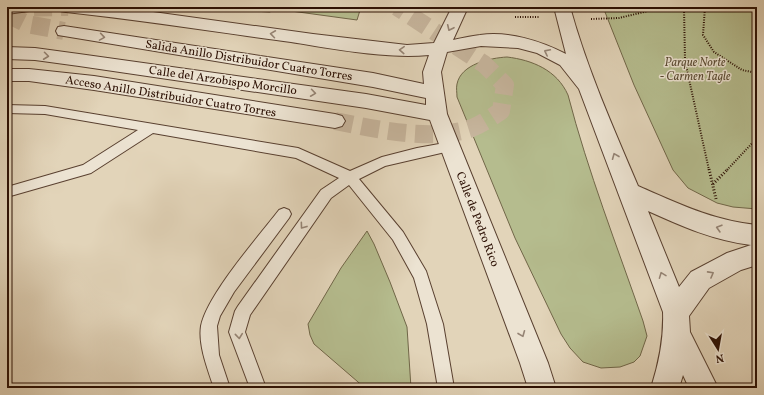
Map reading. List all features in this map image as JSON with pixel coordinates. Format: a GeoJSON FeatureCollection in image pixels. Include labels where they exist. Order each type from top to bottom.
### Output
{"type":"FeatureCollection","features":[{"type":"Feature","properties":{"kind":"street"},"geometry":{"type":"LineString","coordinates":[[7,9],[23,7]]}},
{"type":"Feature","properties":{"kind":"street"},"geometry":{"type":"LineString","coordinates":[[66,7],[116,12],[382,49],[407,51],[440,48],[481,40],[518,42],[543,49],[566,62],[587,86]]}},
{"type":"Feature","properties":{"kind":"street","name":"Calle de Pedro Rico"},"geometry":{"type":"LineString","coordinates":[[460,7],[440,48],[432,72],[437,114],[534,363],[542,388]]}},
{"type":"Feature","properties":{"kind":"street"},"geometry":{"type":"LineString","coordinates":[[562,7],[572,45],[587,86],[630,192],[676,323],[704,388]]}},
{"type":"Feature","properties":{"kind":"street","name":"Salida Anillo Distribuidor Cuatro Torres"},"geometry":{"type":"LineString","coordinates":[[64,31],[373,80],[434,93]]}},
{"type":"Feature","properties":{"kind":"street","name":"Calle del Arzobispo Morcillo"},"geometry":{"type":"LineString","coordinates":[[7,53],[35,54],[79,60],[366,101],[437,114]]}},
{"type":"Feature","properties":{"kind":"street","name":"Acceso Anillo Distribuidor Cuatro Torres"},"geometry":{"type":"LineString","coordinates":[[7,75],[29,75],[94,83],[335,121]]}},
{"type":"Feature","properties":{"kind":"street"},"geometry":{"type":"LineString","coordinates":[[630,192],[689,219],[736,233],[757,235]]}},
{"type":"Feature","properties":{"kind":"street"},"geometry":{"type":"LineString","coordinates":[[666,388],[671,369],[676,323],[700,280],[735,261],[757,254]]}},
{"type":"Feature","properties":{"kind":"lane"},"geometry":{"type":"LineString","coordinates":[[7,109],[45,110],[298,153],[350,177],[398,236],[421,276],[435,324],[446,388]]}},
{"type":"Feature","properties":{"kind":"lane"},"geometry":{"type":"LineString","coordinates":[[7,192],[87,169],[151,128]]}},
{"type":"Feature","properties":{"kind":"lane"},"geometry":{"type":"LineString","coordinates":[[258,388],[237,332],[243,310],[326,194],[350,177],[382,162],[417,153],[450,147]]}},
{"type":"Feature","properties":{"kind":"lane"},"geometry":{"type":"LineString","coordinates":[[222,388],[210,356],[210,326],[214,312],[230,287],[284,214]]}},
{"type":"Feature","properties":{"kind":"path"},"geometry":{"type":"LineString","coordinates":[[601,20],[636,16],[665,7]]}},
{"type":"Feature","properties":{"kind":"path"},"geometry":{"type":"LineString","coordinates":[[684,7],[685,61],[713,184],[757,138]]}},
{"type":"Feature","properties":{"kind":"path"},"geometry":{"type":"LineString","coordinates":[[705,7],[703,35],[714,52],[742,70],[757,73]]}},
{"type":"Feature","properties":{"kind":"green space"},"geometry":{"type":"Polygon","coordinates":[[[237,7],[277,7],[270,12],[236,10],[237,7]]]}},
{"type":"Feature","properties":{"kind":"green space"},"geometry":{"type":"Polygon","coordinates":[[[291,7],[361,7],[357,20],[291,11],[291,7]]]}},
{"type":"Feature","properties":{"kind":"green space","name":"Parque Norte - Carmen Tagle"},"geometry":{"type":"Polygon","coordinates":[[[603,7],[757,7],[757,209],[733,207],[717,203],[688,188],[673,170],[634,85],[603,7]]]}},
{"type":"Feature","properties":{"kind":"green space"},"geometry":{"type":"Polygon","coordinates":[[[507,57],[526,61],[543,68],[557,79],[568,95],[594,181],[647,336],[640,356],[634,362],[620,367],[601,368],[583,362],[570,348],[561,334],[515,238],[457,97],[457,84],[464,71],[477,63],[507,57]]]}},
{"type":"Feature","properties":{"kind":"green space"},"geometry":{"type":"Polygon","coordinates":[[[367,231],[390,282],[407,327],[411,388],[365,388],[314,344],[310,335],[308,324],[341,268],[367,231]]]}},
{"type":"Feature","properties":{"kind":"tunnel"},"geometry":{"type":"LineString","coordinates":[[7,8],[68,7]]}},
{"type":"Feature","properties":{"kind":"tunnel"},"geometry":{"type":"LineString","coordinates":[[335,121],[404,133],[440,134],[472,128],[501,111],[505,85],[484,64],[397,7]]}},
{"type":"Feature","properties":{"kind":"tunnel"},"geometry":{"type":"LineString","coordinates":[[7,14],[27,24],[64,31]]}}]}
